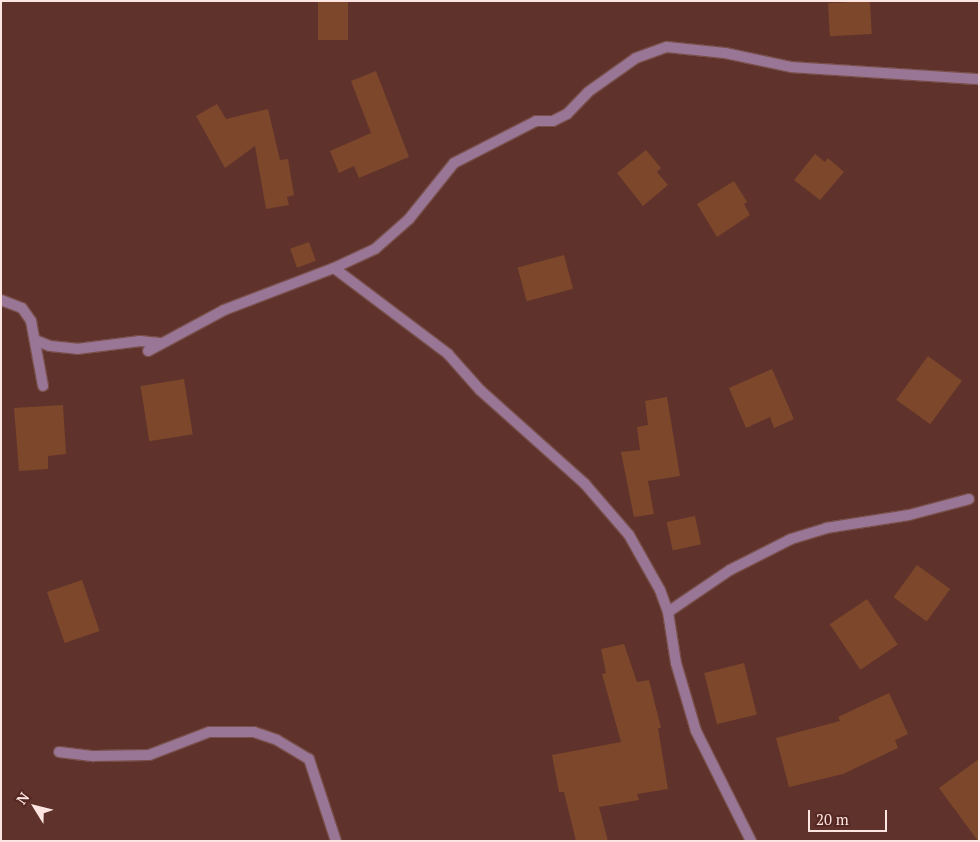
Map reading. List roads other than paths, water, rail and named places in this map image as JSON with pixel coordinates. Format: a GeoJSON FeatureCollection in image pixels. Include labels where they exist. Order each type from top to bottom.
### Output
{"type":"FeatureCollection","features":[{"type":"Feature","properties":{"kind":"street"},"geometry":{"type":"LineString","coordinates":[[148,351],[224,310],[334,268],[375,248],[408,219],[454,163],[536,121],[553,121],[567,114],[588,92],[636,58],[667,47],[725,53],[791,67],[979,79]]}},
{"type":"Feature","properties":{"kind":"street"},"geometry":{"type":"LineString","coordinates":[[334,268],[448,354],[480,390],[585,484],[630,535],[660,590],[668,612],[676,663],[696,730],[751,841]]}},
{"type":"Feature","properties":{"kind":"street"},"geometry":{"type":"LineString","coordinates":[[1,300],[22,308],[31,321],[43,386]]}},
{"type":"Feature","properties":{"kind":"street"},"geometry":{"type":"LineString","coordinates":[[35,340],[50,346],[77,349],[140,341],[160,343]]}},
{"type":"Feature","properties":{"kind":"street"},"geometry":{"type":"LineString","coordinates":[[668,612],[730,570],[791,539],[826,528],[909,515],[969,499]]}},
{"type":"Feature","properties":{"kind":"street"},"geometry":{"type":"LineString","coordinates":[[59,752],[94,756],[148,755],[209,732],[254,732],[277,740],[309,758],[336,841]]}}]}
